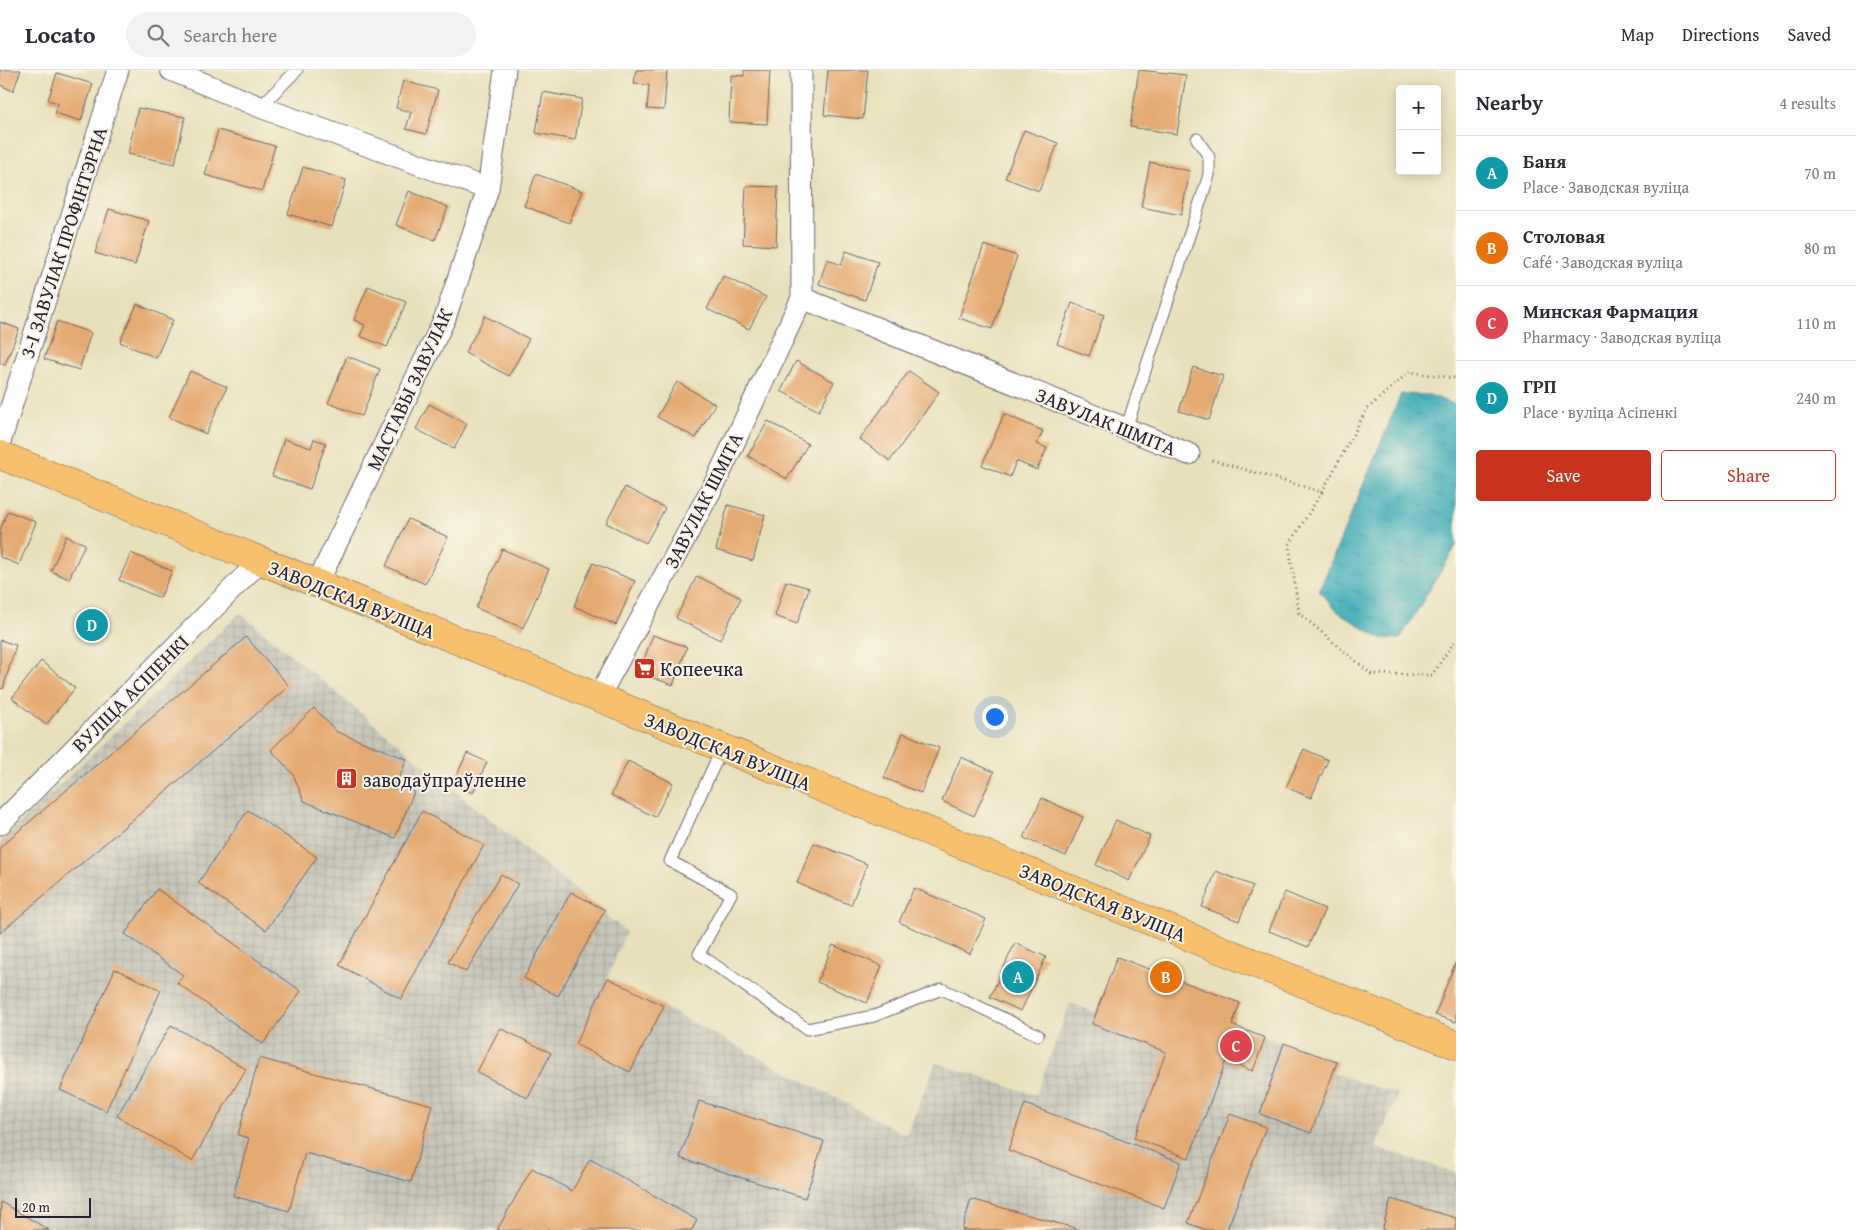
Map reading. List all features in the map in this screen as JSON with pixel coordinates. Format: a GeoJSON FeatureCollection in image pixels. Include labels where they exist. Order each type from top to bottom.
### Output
{"type":"FeatureCollection","features":[{"type":"Feature","properties":{"kind":"main road","name":"ЗАВОДСКАЯ ВУЛІЦА"},"geometry":{"type":"LineString","coordinates":[[0,454],[1456,1045]]}},
{"type":"Feature","properties":{"kind":"street","name":"3-І ЗАВУЛАК ПРОФІНТЭРНА"},"geometry":{"type":"LineString","coordinates":[[0,442],[118,70]]}},
{"type":"Feature","properties":{"kind":"street"},"geometry":{"type":"LineString","coordinates":[[170,70],[260,107],[488,189]]}},
{"type":"Feature","properties":{"kind":"street","name":"МАСТАВЫ ЗАВУЛАК"},"geometry":{"type":"LineString","coordinates":[[317,584],[445,318],[488,189],[505,70]]}},
{"type":"Feature","properties":{"kind":"street","name":"ЗАВУЛАК ШМІТА"},"geometry":{"type":"LineString","coordinates":[[598,698],[717,479],[802,298],[801,70]]}},
{"type":"Feature","properties":{"kind":"street","name":"ЗАВУЛАК ШМІТА"},"geometry":{"type":"LineString","coordinates":[[802,298],[1189,454]]}},
{"type":"Feature","properties":{"kind":"street","name":"ВУЛІЦА АСІПЕНКІ"},"geometry":{"type":"LineString","coordinates":[[0,824],[260,561]]}},
{"type":"Feature","properties":{"kind":"lane"},"geometry":{"type":"LineString","coordinates":[[260,107],[297,70]]}},
{"type":"Feature","properties":{"kind":"lane"},"geometry":{"type":"LineString","coordinates":[[1126,429],[1209,176],[1209,157],[1197,139]]}},
{"type":"Feature","properties":{"kind":"lane"},"geometry":{"type":"LineString","coordinates":[[722,748],[670,862],[732,894],[699,954],[807,1029],[874,1016],[942,989],[1038,1035]]}},
{"type":"Feature","properties":{"kind":"path"},"geometry":{"type":"LineString","coordinates":[[1456,378],[1409,372],[1367,409],[1322,492],[1289,545],[1299,613],[1372,674],[1432,675],[1456,639]]}},
{"type":"Feature","properties":{"kind":"path"},"geometry":{"type":"LineString","coordinates":[[1189,454],[1322,492]]}},
{"type":"Feature","properties":{"kind":"shaded area"},"geometry":{"type":"Polygon","coordinates":[[[240,613],[626,932],[608,978],[906,1135],[936,1063],[1036,1095],[1070,1003],[1096,1012],[1117,957],[1240,1003],[1232,1025],[1337,1062],[1333,1073],[1398,1094],[1376,1147],[1456,1173],[1456,1230],[0,1230],[0,842],[240,613]]]}},
{"type":"Feature","properties":{"kind":"water"},"geometry":{"type":"Polygon","coordinates":[[[1401,394],[1429,395],[1456,405],[1456,546],[1400,639],[1379,638],[1337,611],[1319,591],[1401,394]]]}},
{"type":"Feature","properties":{"kind":"building"},"geometry":{"type":"Polygon","coordinates":[[[0,70],[21,70],[13,91],[0,85],[0,70]]]}},
{"type":"Feature","properties":{"kind":"building"},"geometry":{"type":"Polygon","coordinates":[[[636,70],[667,70],[664,110],[647,109],[649,85],[634,84],[636,70]]]}},
{"type":"Feature","properties":{"kind":"building"},"geometry":{"type":"Polygon","coordinates":[[[744,70],[770,70],[767,124],[729,122],[731,75],[744,76],[744,70]]]}},
{"type":"Feature","properties":{"kind":"building"},"geometry":{"type":"Polygon","coordinates":[[[828,70],[868,70],[863,119],[824,115],[828,70]]]}},
{"type":"Feature","properties":{"kind":"building"},"geometry":{"type":"Polygon","coordinates":[[[1139,70],[1186,75],[1177,134],[1130,127],[1139,70]]]}},
{"type":"Feature","properties":{"kind":"building"},"geometry":{"type":"Polygon","coordinates":[[[57,73],[93,84],[81,121],[55,113],[58,103],[48,100],[57,73]]]}},
{"type":"Feature","properties":{"kind":"building"},"geometry":{"type":"Polygon","coordinates":[[[403,81],[438,90],[426,134],[406,129],[411,112],[396,108],[403,81]]]}},
{"type":"Feature","properties":{"kind":"building"},"geometry":{"type":"Polygon","coordinates":[[[543,92],[582,99],[575,140],[536,133],[543,92]]]}},
{"type":"Feature","properties":{"kind":"building"},"geometry":{"type":"Polygon","coordinates":[[[138,108],[185,117],[175,164],[128,154],[138,108]]]}},
{"type":"Feature","properties":{"kind":"building"},"geometry":{"type":"Polygon","coordinates":[[[218,130],[275,146],[262,191],[205,175],[218,130]]]}},
{"type":"Feature","properties":{"kind":"building"},"geometry":{"type":"Polygon","coordinates":[[[1024,130],[1058,143],[1039,191],[1005,178],[1024,130]]]}},
{"type":"Feature","properties":{"kind":"building"},"geometry":{"type":"Polygon","coordinates":[[[1150,162],[1190,171],[1181,215],[1141,207],[1150,162]]]}},
{"type":"Feature","properties":{"kind":"building"},"geometry":{"type":"Polygon","coordinates":[[[303,167],[346,180],[332,227],[288,214],[303,167]]]}},
{"type":"Feature","properties":{"kind":"building"},"geometry":{"type":"Polygon","coordinates":[[[536,174],[582,191],[569,223],[524,206],[536,174]]]}},
{"type":"Feature","properties":{"kind":"building"},"geometry":{"type":"Polygon","coordinates":[[[746,186],[778,187],[776,246],[743,244],[746,186]]]}},
{"type":"Feature","properties":{"kind":"building"},"geometry":{"type":"Polygon","coordinates":[[[409,191],[448,207],[435,240],[396,225],[409,191]]]}},
{"type":"Feature","properties":{"kind":"building"},"geometry":{"type":"Polygon","coordinates":[[[109,209],[149,221],[135,265],[95,253],[109,209]]]}},
{"type":"Feature","properties":{"kind":"building"},"geometry":{"type":"Polygon","coordinates":[[[984,245],[1017,256],[992,329],[959,318],[984,245]]]}},
{"type":"Feature","properties":{"kind":"building"},"geometry":{"type":"Polygon","coordinates":[[[846,251],[878,262],[865,300],[819,284],[827,259],[841,265],[846,251]]]}},
{"type":"Feature","properties":{"kind":"building"},"geometry":{"type":"Polygon","coordinates":[[[723,276],[766,297],[749,329],[707,309],[723,276]]]}},
{"type":"Feature","properties":{"kind":"building"},"geometry":{"type":"Polygon","coordinates":[[[368,286],[406,302],[387,347],[360,336],[365,325],[354,320],[368,286]]]}},
{"type":"Feature","properties":{"kind":"building"},"geometry":{"type":"Polygon","coordinates":[[[1072,303],[1104,315],[1089,356],[1057,344],[1072,303]]]}},
{"type":"Feature","properties":{"kind":"building"},"geometry":{"type":"Polygon","coordinates":[[[137,304],[173,320],[156,358],[120,342],[137,304]]]}},
{"type":"Feature","properties":{"kind":"building"},"geometry":{"type":"Polygon","coordinates":[[[485,316],[529,339],[509,376],[465,353],[485,316]]]}},
{"type":"Feature","properties":{"kind":"building"},"geometry":{"type":"Polygon","coordinates":[[[57,321],[91,333],[79,370],[44,359],[57,321]]]}},
{"type":"Feature","properties":{"kind":"building"},"geometry":{"type":"Polygon","coordinates":[[[0,322],[19,329],[5,365],[0,363],[0,322]]]}},
{"type":"Feature","properties":{"kind":"building"},"geometry":{"type":"Polygon","coordinates":[[[347,356],[380,369],[362,416],[328,403],[347,356]]]}},
{"type":"Feature","properties":{"kind":"building"},"geometry":{"type":"Polygon","coordinates":[[[796,361],[834,382],[819,411],[781,391],[796,361]]]}},
{"type":"Feature","properties":{"kind":"building"},"geometry":{"type":"Polygon","coordinates":[[[1193,367],[1223,376],[1209,420],[1179,411],[1193,367]]]}},
{"type":"Feature","properties":{"kind":"building"},"geometry":{"type":"Polygon","coordinates":[[[190,371],[227,387],[206,434],[169,417],[190,371]]]}},
{"type":"Feature","properties":{"kind":"building"},"geometry":{"type":"Polygon","coordinates":[[[909,371],[939,392],[890,461],[860,439],[909,371]]]}},
{"type":"Feature","properties":{"kind":"building"},"geometry":{"type":"Polygon","coordinates":[[[677,382],[715,404],[696,438],[657,417],[677,382]]]}},
{"type":"Feature","properties":{"kind":"building"},"geometry":{"type":"Polygon","coordinates":[[[429,404],[467,424],[454,449],[416,429],[429,404]]]}},
{"type":"Feature","properties":{"kind":"building"},"geometry":{"type":"Polygon","coordinates":[[[1004,414],[1043,431],[1037,444],[1047,448],[1037,470],[1016,461],[1010,477],[982,465],[1004,414]]]}},
{"type":"Feature","properties":{"kind":"building"},"geometry":{"type":"Polygon","coordinates":[[[768,421],[808,444],[787,479],[748,456],[768,421]]]}},
{"type":"Feature","properties":{"kind":"building"},"geometry":{"type":"Polygon","coordinates":[[[284,439],[311,448],[314,439],[326,443],[310,489],[272,476],[284,439]]]}},
{"type":"Feature","properties":{"kind":"building"},"geometry":{"type":"Polygon","coordinates":[[[625,487],[665,508],[646,543],[606,523],[625,487]]]}},
{"type":"Feature","properties":{"kind":"building"},"geometry":{"type":"Polygon","coordinates":[[[728,505],[765,515],[753,561],[716,550],[728,505]]]}},
{"type":"Feature","properties":{"kind":"building"},"geometry":{"type":"Polygon","coordinates":[[[8,511],[36,522],[19,565],[0,557],[0,530],[8,511]]]}},
{"type":"Feature","properties":{"kind":"building"},"geometry":{"type":"Polygon","coordinates":[[[408,519],[448,537],[425,584],[386,566],[408,519]]]}},
{"type":"Feature","properties":{"kind":"building"},"geometry":{"type":"Polygon","coordinates":[[[66,536],[85,544],[69,579],[51,571],[66,536]]]}},
{"type":"Feature","properties":{"kind":"building"},"geometry":{"type":"Polygon","coordinates":[[[502,549],[549,569],[523,628],[476,608],[502,549]]]}},
{"type":"Feature","properties":{"kind":"building"},"geometry":{"type":"Polygon","coordinates":[[[131,553],[172,571],[160,598],[119,580],[131,553]]]}},
{"type":"Feature","properties":{"kind":"building"},"geometry":{"type":"Polygon","coordinates":[[[593,563],[635,581],[616,625],[574,606],[593,563]]]}},
{"type":"Feature","properties":{"kind":"building"},"geometry":{"type":"Polygon","coordinates":[[[697,576],[741,598],[720,640],[676,618],[697,576]]]}},
{"type":"Feature","properties":{"kind":"building"},"geometry":{"type":"Polygon","coordinates":[[[786,581],[809,588],[797,624],[775,616],[786,581]]]}},
{"type":"Feature","properties":{"kind":"building"},"geometry":{"type":"Polygon","coordinates":[[[83,611],[100,620],[95,630],[78,620],[83,611]]]}},
{"type":"Feature","properties":{"kind":"building"},"geometry":{"type":"Polygon","coordinates":[[[653,635],[687,647],[673,685],[639,673],[653,635]]]}},
{"type":"Feature","properties":{"kind":"building"},"geometry":{"type":"Polygon","coordinates":[[[246,637],[289,686],[0,933],[0,847],[246,637]]]}},
{"type":"Feature","properties":{"kind":"building"},"geometry":{"type":"Polygon","coordinates":[[[0,640],[16,645],[3,689],[0,688],[0,640]]]}},
{"type":"Feature","properties":{"kind":"building"},"geometry":{"type":"Polygon","coordinates":[[[41,661],[75,688],[46,725],[12,698],[41,661]]]}},
{"type":"Feature","properties":{"kind":"building","name":"заводаўпраўленне"},"geometry":{"type":"Polygon","coordinates":[[[314,708],[337,732],[407,759],[396,785],[414,792],[395,838],[304,801],[293,774],[271,750],[314,708]]]}},
{"type":"Feature","properties":{"kind":"building"},"geometry":{"type":"Polygon","coordinates":[[[903,733],[939,748],[921,793],[884,778],[903,733]]]}},
{"type":"Feature","properties":{"kind":"building"},"geometry":{"type":"Polygon","coordinates":[[[1304,749],[1328,760],[1311,798],[1286,787],[1304,749]]]}},
{"type":"Feature","properties":{"kind":"building"},"geometry":{"type":"Polygon","coordinates":[[[467,753],[487,762],[473,793],[453,784],[467,753]]]}},
{"type":"Feature","properties":{"kind":"building"},"geometry":{"type":"Polygon","coordinates":[[[961,757],[994,772],[974,816],[942,801],[961,757]]]}},
{"type":"Feature","properties":{"kind":"building"},"geometry":{"type":"Polygon","coordinates":[[[628,761],[673,783],[655,817],[611,795],[628,761]]]}},
{"type":"Feature","properties":{"kind":"building"},"geometry":{"type":"Polygon","coordinates":[[[1042,798],[1083,817],[1066,856],[1024,838],[1042,798]]]}},
{"type":"Feature","properties":{"kind":"building"},"geometry":{"type":"Polygon","coordinates":[[[248,810],[317,857],[266,930],[198,883],[248,810]]]}},
{"type":"Feature","properties":{"kind":"building"},"geometry":{"type":"Polygon","coordinates":[[[422,811],[484,845],[401,999],[339,965],[422,811]]]}},
{"type":"Feature","properties":{"kind":"building"},"geometry":{"type":"Polygon","coordinates":[[[1116,820],[1150,836],[1129,881],[1096,865],[1116,820]]]}},
{"type":"Feature","properties":{"kind":"building"},"geometry":{"type":"Polygon","coordinates":[[[814,843],[867,864],[851,905],[797,883],[814,843]]]}},
{"type":"Feature","properties":{"kind":"building"},"geometry":{"type":"Polygon","coordinates":[[[1216,871],[1253,886],[1239,921],[1202,907],[1216,871]]]}},
{"type":"Feature","properties":{"kind":"building"},"geometry":{"type":"Polygon","coordinates":[[[501,874],[518,884],[466,972],[448,962],[501,874]]]}},
{"type":"Feature","properties":{"kind":"building"},"geometry":{"type":"Polygon","coordinates":[[[914,888],[986,919],[970,954],[899,922],[914,888]]]}},
{"type":"Feature","properties":{"kind":"building"},"geometry":{"type":"Polygon","coordinates":[[[157,889],[301,991],[263,1044],[177,983],[183,975],[125,934],[157,889]]]}},
{"type":"Feature","properties":{"kind":"building"},"geometry":{"type":"Polygon","coordinates":[[[571,892],[605,910],[558,996],[524,978],[571,892]]]}},
{"type":"Feature","properties":{"kind":"building"},"geometry":{"type":"Polygon","coordinates":[[[1285,892],[1325,909],[1308,947],[1269,931],[1285,892]]]}},
{"type":"Feature","properties":{"kind":"building"},"geometry":{"type":"Polygon","coordinates":[[[1015,943],[1046,957],[1021,1011],[990,997],[1015,943]]]}},
{"type":"Feature","properties":{"kind":"building"},"geometry":{"type":"Polygon","coordinates":[[[833,945],[882,966],[867,1003],[817,982],[833,945]]]}},
{"type":"Feature","properties":{"kind":"building"},"geometry":{"type":"Polygon","coordinates":[[[1117,957],[1240,1003],[1232,1025],[1265,1038],[1253,1071],[1226,1061],[1189,1158],[1134,1138],[1166,1052],[1092,1024],[1117,957]]]}},
{"type":"Feature","properties":{"kind":"building"},"geometry":{"type":"Polygon","coordinates":[[[1456,961],[1456,1022],[1435,1015],[1456,961]]]}},
{"type":"Feature","properties":{"kind":"building"},"geometry":{"type":"Polygon","coordinates":[[[115,969],[161,990],[106,1111],[60,1090],[115,969]]]}},
{"type":"Feature","properties":{"kind":"building"},"geometry":{"type":"Polygon","coordinates":[[[608,978],[664,1006],[630,1072],[575,1044],[608,978]]]}},
{"type":"Feature","properties":{"kind":"building"},"geometry":{"type":"Polygon","coordinates":[[[171,1025],[246,1069],[192,1161],[117,1116],[171,1025]]]}},
{"type":"Feature","properties":{"kind":"building"},"geometry":{"type":"Polygon","coordinates":[[[500,1028],[551,1053],[528,1098],[477,1072],[500,1028]]]}},
{"type":"Feature","properties":{"kind":"building"},"geometry":{"type":"Polygon","coordinates":[[[1284,1043],[1337,1062],[1311,1133],[1260,1114],[1284,1043]]]}},
{"type":"Feature","properties":{"kind":"building"},"geometry":{"type":"Polygon","coordinates":[[[259,1058],[432,1105],[411,1182],[305,1153],[289,1211],[233,1196],[249,1138],[238,1135],[259,1058]]]}},
{"type":"Feature","properties":{"kind":"building"},"geometry":{"type":"Polygon","coordinates":[[[699,1101],[824,1141],[805,1198],[680,1158],[699,1101]]]}},
{"type":"Feature","properties":{"kind":"building"},"geometry":{"type":"Polygon","coordinates":[[[1025,1104],[1181,1162],[1164,1208],[1008,1150],[1025,1104]]]}},
{"type":"Feature","properties":{"kind":"building"},"geometry":{"type":"Polygon","coordinates":[[[1230,1114],[1266,1127],[1227,1230],[1206,1230],[1188,1223],[1230,1114]]]}},
{"type":"Feature","properties":{"kind":"building"},"geometry":{"type":"Polygon","coordinates":[[[590,1159],[697,1220],[692,1230],[497,1230],[532,1168],[572,1191],[590,1159]]]}},
{"type":"Feature","properties":{"kind":"building"},"geometry":{"type":"Polygon","coordinates":[[[971,1199],[1078,1229],[1078,1230],[962,1230],[971,1199]]]}},
{"type":"Feature","properties":{"kind":"building"},"geometry":{"type":"Polygon","coordinates":[[[1391,1199],[1456,1218],[1456,1230],[1382,1230],[1391,1199]]]}},
{"type":"Feature","properties":{"kind":"building"},"geometry":{"type":"Polygon","coordinates":[[[1,1202],[49,1230],[0,1230],[1,1202]]]}},
{"type":"Feature","properties":{"kind":"place","name":"ГРП"},"geometry":{"type":"Point","coordinates":[92,625]}},
{"type":"Feature","properties":{"kind":"place","name":"Копеечка"},"geometry":{"type":"Point","coordinates":[644,668]}},
{"type":"Feature","properties":{"kind":"place","name":"заводаўпраўленне"},"geometry":{"type":"Point","coordinates":[347,779]}},
{"type":"Feature","properties":{"kind":"place","name":"Баня"},"geometry":{"type":"Point","coordinates":[1018,977]}},
{"type":"Feature","properties":{"kind":"place","name":"Столовая"},"geometry":{"type":"Point","coordinates":[1166,977]}},
{"type":"Feature","properties":{"kind":"place","name":"Минская Фармация"},"geometry":{"type":"Point","coordinates":[1236,1046]}}]}
